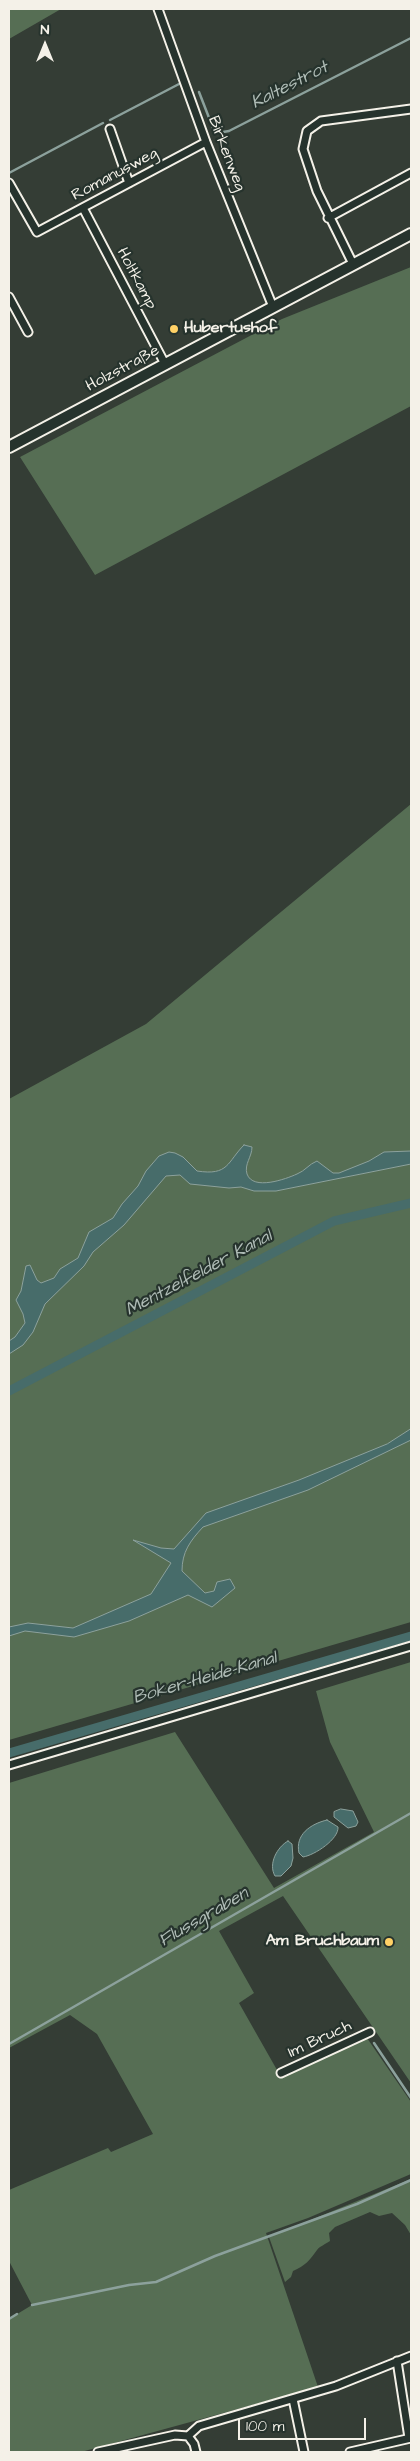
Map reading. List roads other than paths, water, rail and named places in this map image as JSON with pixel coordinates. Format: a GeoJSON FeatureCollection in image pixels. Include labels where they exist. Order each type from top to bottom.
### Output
{"type":"FeatureCollection","features":[{"type":"Feature","properties":{"kind":"main road","name":"Holzstraße"},"geometry":{"type":"LineString","coordinates":[[9,447],[411,234]]}},
{"type":"Feature","properties":{"kind":"street","name":"Birkenweg"},"geometry":{"type":"LineString","coordinates":[[158,9],[206,142],[273,307]]}},
{"type":"Feature","properties":{"kind":"street"},"geometry":{"type":"LineString","coordinates":[[353,264],[328,218],[303,149],[307,131],[321,121],[411,109]]}},
{"type":"Feature","properties":{"kind":"street"},"geometry":{"type":"LineString","coordinates":[[110,129],[129,183]]}},
{"type":"Feature","properties":{"kind":"street","name":"Romanusweg"},"geometry":{"type":"LineString","coordinates":[[9,183],[37,232],[206,142]]}},
{"type":"Feature","properties":{"kind":"street"},"geometry":{"type":"LineString","coordinates":[[328,218],[411,173]]}},
{"type":"Feature","properties":{"kind":"street","name":"Holtkamp"},"geometry":{"type":"LineString","coordinates":[[83,208],[165,364]]}},
{"type":"Feature","properties":{"kind":"street"},"geometry":{"type":"LineString","coordinates":[[9,297],[28,332]]}},
{"type":"Feature","properties":{"kind":"street"},"geometry":{"type":"LineString","coordinates":[[9,1765],[411,1646]]}},
{"type":"Feature","properties":{"kind":"street","name":"Im Bruch"},"geometry":{"type":"LineString","coordinates":[[281,2073],[370,2032]]}},
{"type":"Feature","properties":{"kind":"street"},"geometry":{"type":"LineString","coordinates":[[98,2452],[175,2435],[188,2436],[199,2426],[336,2386],[411,2356]]}},
{"type":"Feature","properties":{"kind":"street"},"geometry":{"type":"LineString","coordinates":[[350,2452],[410,2438],[397,2361]]}},
{"type":"Feature","properties":{"kind":"street"},"geometry":{"type":"LineString","coordinates":[[292,2399],[304,2452]]}},
{"type":"Feature","properties":{"kind":"street"},"geometry":{"type":"LineString","coordinates":[[188,2436],[194,2444],[196,2452]]}},
{"type":"Feature","properties":{"kind":"water"},"geometry":{"type":"Polygon","coordinates":[[[244,1145],[252,1147],[246,1170],[247,1174],[250,1179],[263,1183],[278,1181],[300,1173],[317,1161],[333,1173],[339,1173],[369,1161],[384,1152],[411,1151],[411,1164],[276,1191],[254,1191],[241,1187],[229,1188],[190,1184],[180,1175],[166,1176],[124,1225],[93,1252],[84,1266],[45,1304],[33,1332],[23,1345],[9,1354],[9,1341],[15,1337],[25,1323],[16,1300],[21,1291],[26,1266],[30,1265],[37,1280],[41,1283],[54,1278],[60,1269],[78,1258],[89,1232],[113,1218],[122,1204],[138,1186],[146,1171],[159,1156],[169,1152],[175,1153],[183,1157],[197,1171],[208,1172],[226,1166],[244,1145]]]}},
{"type":"Feature","properties":{"kind":"water"},"geometry":{"type":"Polygon","coordinates":[[[411,1429],[411,1440],[308,1490],[203,1527],[188,1547],[183,1558],[182,1571],[205,1593],[214,1591],[217,1582],[230,1579],[235,1588],[212,1607],[188,1595],[129,1621],[74,1637],[25,1631],[9,1636],[9,1627],[28,1623],[73,1628],[151,1594],[171,1563],[133,1540],[161,1548],[174,1549],[206,1513],[299,1480],[387,1444],[411,1429]]]}},
{"type":"Feature","properties":{"kind":"water"},"geometry":{"type":"Polygon","coordinates":[[[341,1809],[353,1811],[358,1822],[356,1826],[348,1828],[334,1817],[334,1812],[341,1809]]]}},
{"type":"Feature","properties":{"kind":"water"},"geometry":{"type":"Polygon","coordinates":[[[327,1820],[338,1827],[335,1836],[320,1850],[303,1857],[299,1853],[298,1847],[305,1831],[315,1824],[327,1820]]]}},
{"type":"Feature","properties":{"kind":"water"},"geometry":{"type":"Polygon","coordinates":[[[288,1841],[292,1844],[293,1858],[291,1866],[281,1876],[275,1876],[273,1861],[280,1847],[288,1841]]]}},
{"type":"Feature","properties":{"kind":"waterway","name":"Kaltestrot"},"geometry":{"type":"LineString","coordinates":[[199,92],[213,128],[223,132],[229,131],[411,38]]}},
{"type":"Feature","properties":{"kind":"waterway","name":"Kaltestrot"},"geometry":{"type":"LineString","coordinates":[[110,120],[179,84]]}},
{"type":"Feature","properties":{"kind":"waterway","name":"Kaltestrot"},"geometry":{"type":"LineString","coordinates":[[9,173],[103,123]]}},
{"type":"Feature","properties":{"kind":"waterway","name":"Mentzelfelder Kanal"},"geometry":{"type":"LineString","coordinates":[[9,1391],[334,1221],[411,1203]]}},
{"type":"Feature","properties":{"kind":"waterway","name":"Boker-Heide-Kanal"},"geometry":{"type":"LineString","coordinates":[[9,1753],[411,1636]]}},
{"type":"Feature","properties":{"kind":"waterway","name":"Flussgraben"},"geometry":{"type":"LineString","coordinates":[[9,2044],[411,1813]]}},
{"type":"Feature","properties":{"kind":"waterway"},"geometry":{"type":"LineString","coordinates":[[374,2043],[411,2098]]}},
{"type":"Feature","properties":{"kind":"waterway"},"geometry":{"type":"LineString","coordinates":[[32,2305],[129,2285],[156,2282],[215,2256],[357,2204],[411,2180]]}},
{"type":"Feature","properties":{"kind":"waterway"},"geometry":{"type":"LineString","coordinates":[[9,2319],[17,2314]]}},
{"type":"Feature","properties":{"kind":"place","name":"Hubertushof"},"geometry":{"type":"Point","coordinates":[174,329]}},
{"type":"Feature","properties":{"kind":"place","name":"Am Bruchbaum"},"geometry":{"type":"Point","coordinates":[389,1942]}}]}
